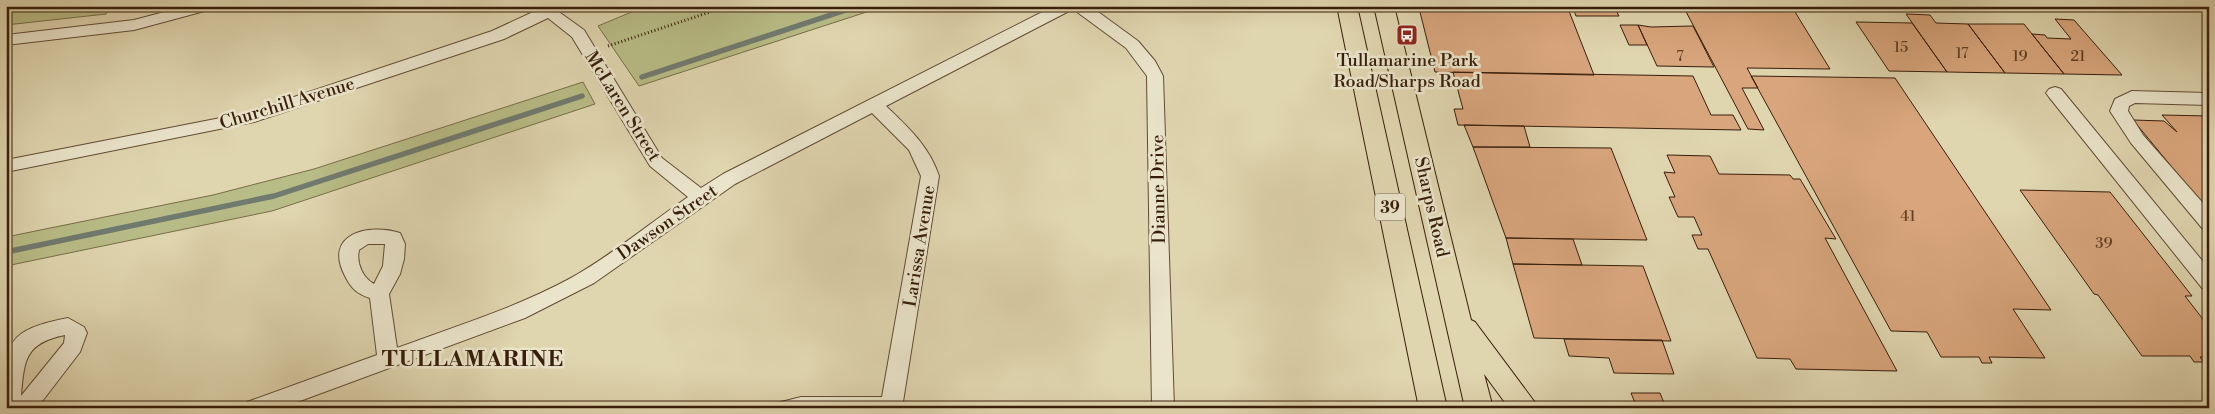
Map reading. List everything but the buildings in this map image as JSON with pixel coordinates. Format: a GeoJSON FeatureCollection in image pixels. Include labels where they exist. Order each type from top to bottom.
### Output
{"type":"FeatureCollection","features":[{"type":"Feature","properties":{"kind":"main road","name":"39"},"geometry":{"type":"LineString","coordinates":[[1347,6],[1433,408]]}},
{"type":"Feature","properties":{"kind":"main road","name":"Sharps Road"},"geometry":{"type":"LineString","coordinates":[[1384,6],[1479,408]]}},
{"type":"Feature","properties":{"kind":"main road"},"geometry":{"type":"LineString","coordinates":[[1459,320],[1525,408]]}},
{"type":"Feature","properties":{"kind":"street"},"geometry":{"type":"LineString","coordinates":[[6,40],[134,25],[206,6]]}},
{"type":"Feature","properties":{"kind":"street","name":"Dawson Street"},"geometry":{"type":"LineString","coordinates":[[255,408],[518,312],[557,295],[587,278],[700,197],[729,179],[1067,6]]}},
{"type":"Feature","properties":{"kind":"street","name":"Dianne Drive"},"geometry":{"type":"LineString","coordinates":[[1079,6],[1140,50],[1155,76],[1163,408]]}},
{"type":"Feature","properties":{"kind":"street","name":"Churchill Avenue"},"geometry":{"type":"LineString","coordinates":[[6,166],[248,118],[498,35],[554,9]]}},
{"type":"Feature","properties":{"kind":"street","name":"McLaren Street"},"geometry":{"type":"LineString","coordinates":[[554,9],[578,34],[656,162],[700,197]]}},
{"type":"Feature","properties":{"kind":"street"},"geometry":{"type":"LineString","coordinates":[[2055,93],[2209,283]]}},
{"type":"Feature","properties":{"kind":"street"},"geometry":{"type":"LineString","coordinates":[[2209,99],[2132,97],[2121,104],[2119,111],[2137,139],[2209,223]]}},
{"type":"Feature","properties":{"kind":"street","name":"Larissa Avenue"},"geometry":{"type":"LineString","coordinates":[[874,106],[915,144],[926,160],[930,176],[891,407]]}},
{"type":"Feature","properties":{"kind":"street"},"geometry":{"type":"LineString","coordinates":[[379,293],[388,359]]}},
{"type":"Feature","properties":{"kind":"street"},"geometry":{"type":"LineString","coordinates":[[9,408],[15,356],[27,340],[49,329],[68,326],[77,333],[73,346],[24,408]]}},
{"type":"Feature","properties":{"kind":"street"},"geometry":{"type":"LineString","coordinates":[[789,408],[891,407]]}},
{"type":"Feature","properties":{"kind":"path"},"geometry":{"type":"LineString","coordinates":[[608,46],[728,6]]}},
{"type":"Feature","properties":{"kind":"green space"},"geometry":{"type":"Polygon","coordinates":[[[6,6],[113,6],[106,14],[6,25],[6,6]]]}},
{"type":"Feature","properties":{"kind":"green space"},"geometry":{"type":"Polygon","coordinates":[[[646,6],[885,6],[639,86],[598,26],[646,6]]]}},
{"type":"Feature","properties":{"kind":"green space"},"geometry":{"type":"Polygon","coordinates":[[[583,82],[595,104],[272,211],[6,266],[6,237],[213,195],[314,169],[583,82]]]}},
{"type":"Feature","properties":{"kind":"waterway"},"geometry":{"type":"LineString","coordinates":[[642,77],[858,6]]}},
{"type":"Feature","properties":{"kind":"waterway"},"geometry":{"type":"LineString","coordinates":[[6,252],[274,196],[582,96]]}},
{"type":"Feature","properties":{"kind":"place","name":"Tullamarine Park Road/Sharps Road"},"geometry":{"type":"Point","coordinates":[1407,35]}},
{"type":"Feature","properties":{"kind":"district","name":"TULLAMARINE"},"geometry":{"type":"Point","coordinates":[473,358]}}]}
